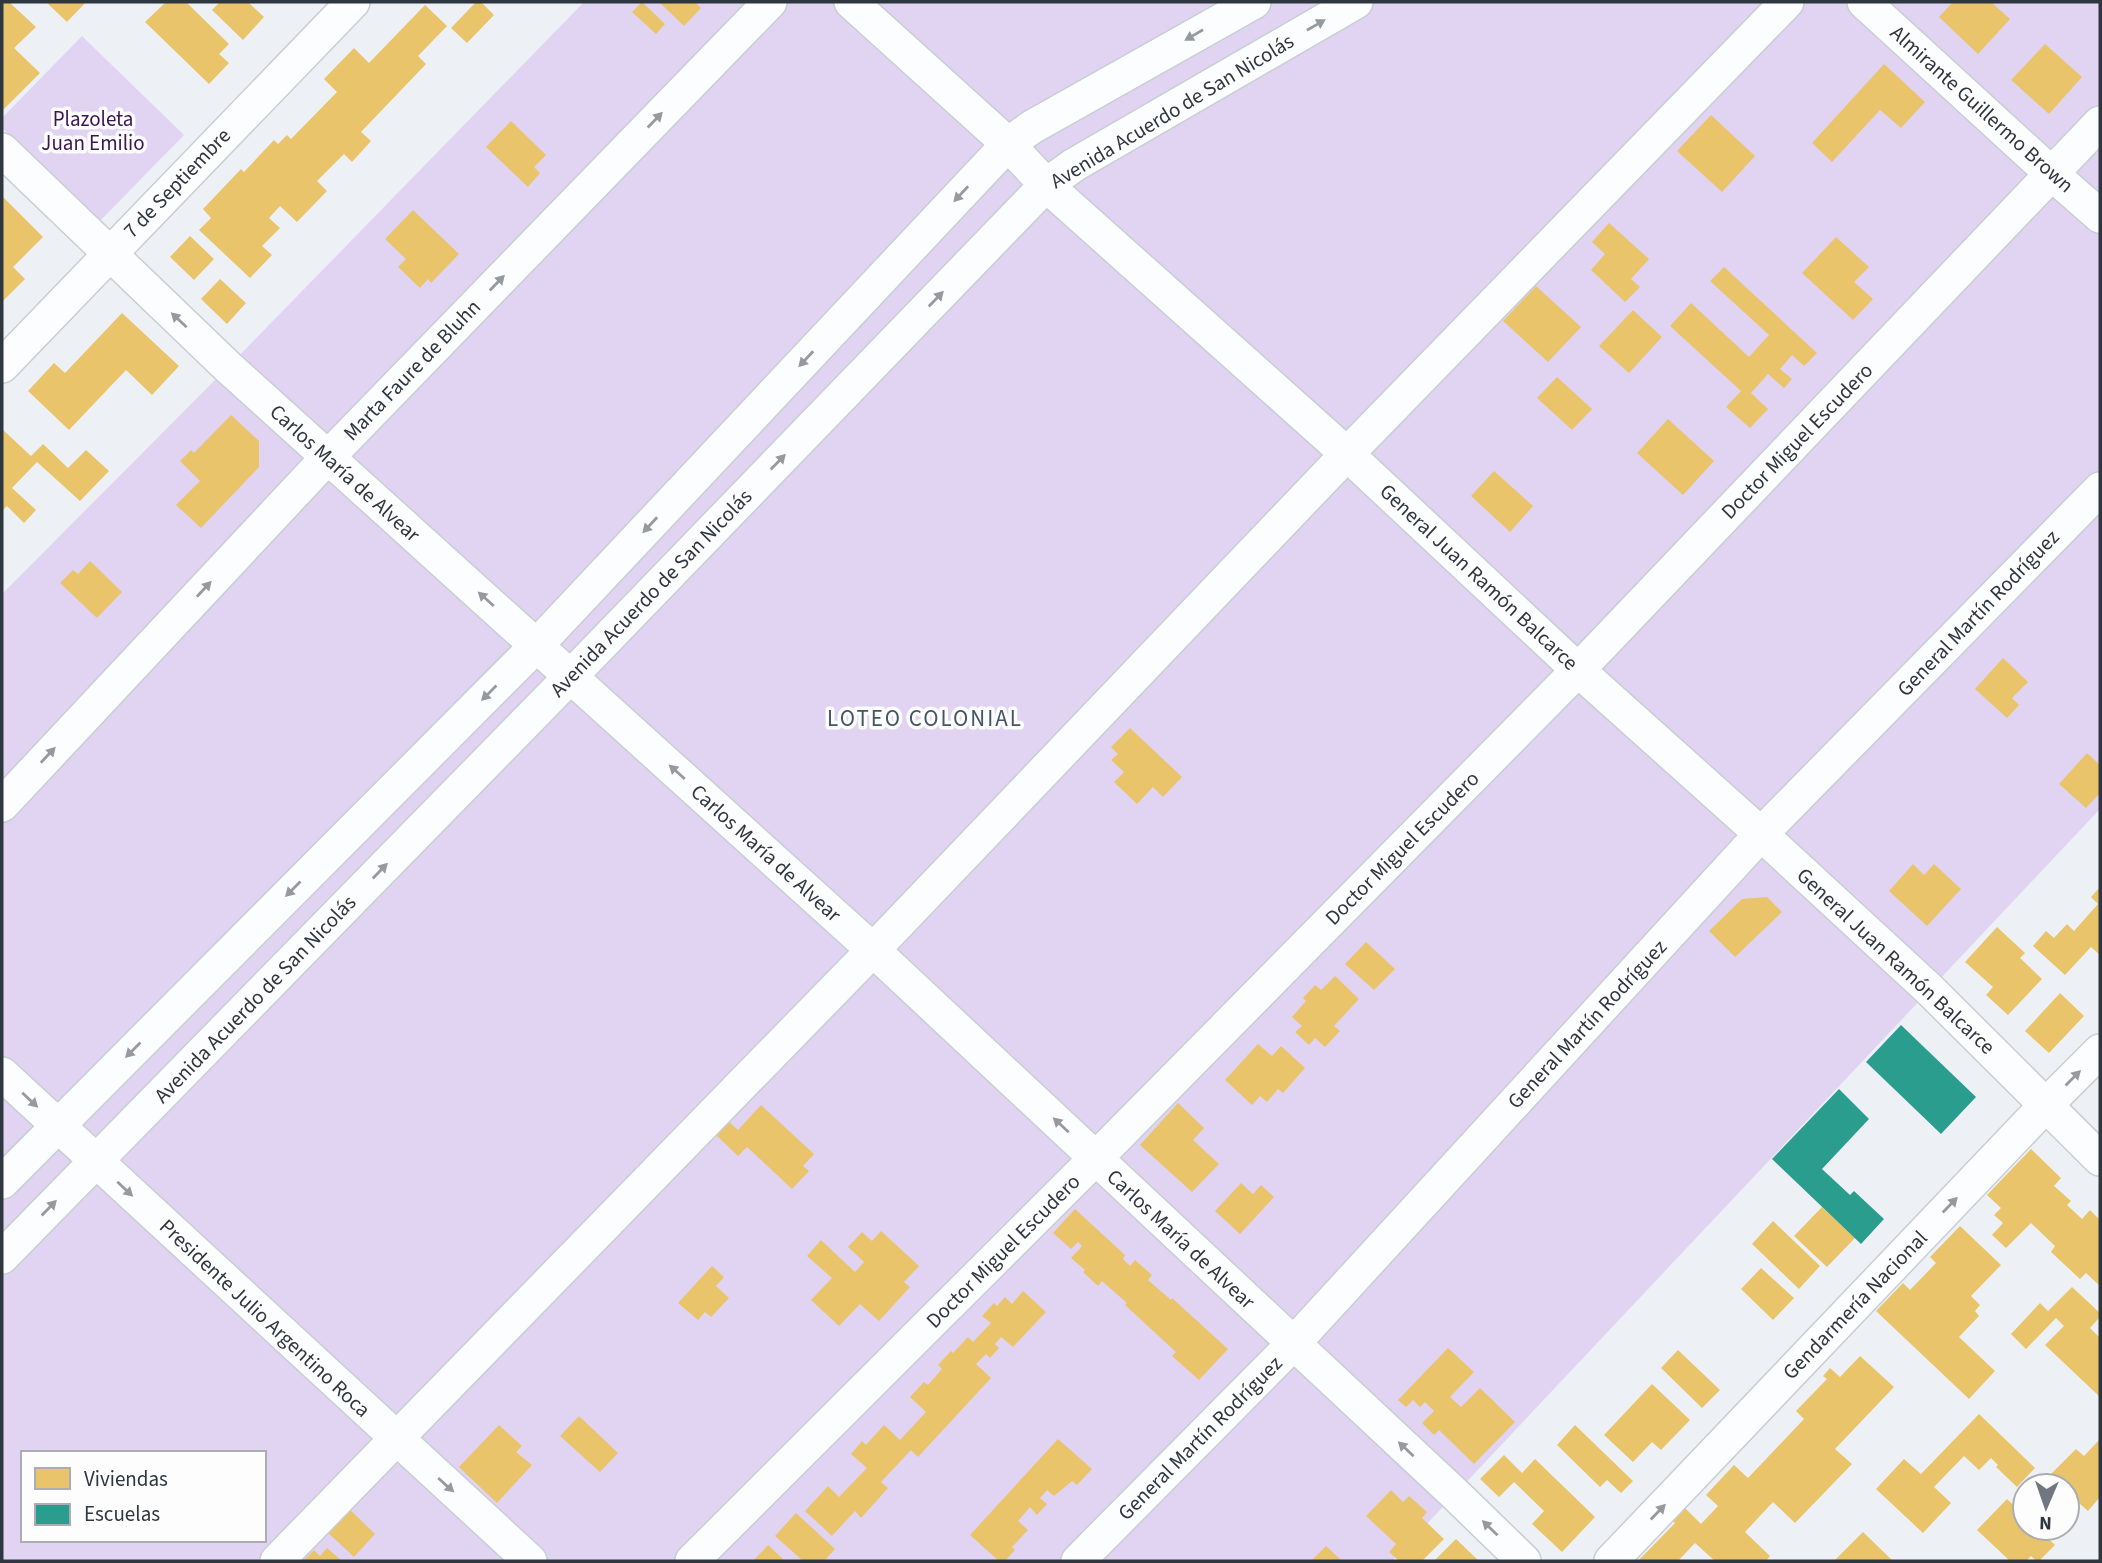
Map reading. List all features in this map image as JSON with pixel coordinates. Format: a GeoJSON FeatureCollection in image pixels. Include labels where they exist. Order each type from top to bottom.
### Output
{"type":"FeatureCollection","features":[{"type":"Feature","properties":{"kind":"street","name":"7 de Septiembre"},"geometry":{"type":"LineString","coordinates":[[2,366],[353,2]]}},
{"type":"Feature","properties":{"kind":"street","name":"Marta Faure de Bluhn"},"geometry":{"type":"LineString","coordinates":[[2,805],[327,458],[770,2]]}},
{"type":"Feature","properties":{"kind":"street","name":"General Juan Ramón Balcarce"},"geometry":{"type":"LineString","coordinates":[[851,2],[1008,144],[1046,185],[1347,454],[1577,670],[1929,989],[2100,1159]]}},
{"type":"Feature","properties":{"kind":"street"},"geometry":{"type":"LineString","coordinates":[[2,1182],[537,645],[1008,144],[1032,127],[1254,2]]}},
{"type":"Feature","properties":{"kind":"street","name":"Avenida Acuerdo de San Nicolás"},"geometry":{"type":"LineString","coordinates":[[2,1257],[571,676],[1046,185],[1074,165],[1356,2]]}},
{"type":"Feature","properties":{"kind":"street"},"geometry":{"type":"LineString","coordinates":[[277,1561],[873,950],[1347,454],[1787,2]]}},
{"type":"Feature","properties":{"kind":"street","name":"Almirante Guillermo Brown"},"geometry":{"type":"LineString","coordinates":[[1864,2],[2100,216]]}},
{"type":"Feature","properties":{"kind":"street","name":"Doctor Miguel Escudero"},"geometry":{"type":"LineString","coordinates":[[692,1561],[1096,1158],[1577,670],[2100,123]]}},
{"type":"Feature","properties":{"kind":"street","name":"Carlos María de Alvear"},"geometry":{"type":"LineString","coordinates":[[2,150],[108,254],[327,458],[873,950],[1524,1561]]}},
{"type":"Feature","properties":{"kind":"street","name":"General Martín Rodríguez"},"geometry":{"type":"LineString","coordinates":[[1078,1561],[1293,1344],[1761,835],[2100,489]]}},
{"type":"Feature","properties":{"kind":"street","name":"Gendarmería Nacional"},"geometry":{"type":"LineString","coordinates":[[1611,1561],[2100,1051]]}},
{"type":"Feature","properties":{"kind":"street","name":"Presidente Julio Argentino Roca"},"geometry":{"type":"LineString","coordinates":[[2,1074],[530,1561]]}},
{"type":"Feature","properties":{"kind":"green space"},"geometry":{"type":"Polygon","coordinates":[[[584,2],[2100,2],[2100,809],[1392,1561],[2,1561],[2,594],[584,2]]]}},
{"type":"Feature","properties":{"kind":"green space","name":"Plazoleta Juan Emilio"},"geometry":{"type":"Polygon","coordinates":[[[82,36],[184,135],[99,222],[2,128],[2,118],[82,36]]]}},
{"type":"Feature","properties":{"kind":"building: Viviendas"},"geometry":{"type":"Polygon","coordinates":[[[2,2],[9,2],[36,27],[14,48],[40,73],[4,109],[2,107],[2,2]]]}},
{"type":"Feature","properties":{"kind":"building: Viviendas"},"geometry":{"type":"Polygon","coordinates":[[[46,2],[86,2],[67,22],[46,2]]]}},
{"type":"Feature","properties":{"kind":"building: Viviendas"},"geometry":{"type":"Polygon","coordinates":[[[166,2],[186,2],[229,44],[219,54],[229,63],[209,84],[145,22],[166,2]]]}},
{"type":"Feature","properties":{"kind":"building: Viviendas"},"geometry":{"type":"Polygon","coordinates":[[[220,2],[248,2],[264,17],[243,40],[212,10],[220,2]]]}},
{"type":"Feature","properties":{"kind":"building: Viviendas"},"geometry":{"type":"Polygon","coordinates":[[[476,2],[481,2],[494,15],[467,43],[451,28],[476,2]]]}},
{"type":"Feature","properties":{"kind":"building: Viviendas"},"geometry":{"type":"Polygon","coordinates":[[[642,2],[665,24],[656,34],[632,12],[642,2]]]}},
{"type":"Feature","properties":{"kind":"building: Viviendas"},"geometry":{"type":"Polygon","coordinates":[[[659,2],[695,2],[701,8],[684,26],[659,2]]]}},
{"type":"Feature","properties":{"kind":"building: Viviendas"},"geometry":{"type":"Polygon","coordinates":[[[1953,2],[1991,2],[2010,19],[1978,54],[1939,17],[1953,2]]]}},
{"type":"Feature","properties":{"kind":"building: Viviendas"},"geometry":{"type":"Polygon","coordinates":[[[425,5],[447,26],[418,56],[426,64],[361,132],[371,141],[352,162],[344,154],[317,181],[327,191],[297,222],[280,206],[269,218],[280,228],[262,246],[272,255],[250,278],[199,230],[211,218],[203,209],[241,169],[244,172],[274,140],[278,144],[287,135],[291,139],[337,92],[324,79],[354,48],[369,63],[425,5]]]}},
{"type":"Feature","properties":{"kind":"building: Viviendas"},"geometry":{"type":"Polygon","coordinates":[[[2045,44],[2082,77],[2049,114],[2011,80],[2045,44]]]}},
{"type":"Feature","properties":{"kind":"building: Viviendas"},"geometry":{"type":"Polygon","coordinates":[[[1884,64],[1925,102],[1901,128],[1880,110],[1832,162],[1812,143],[1884,64]]]}},
{"type":"Feature","properties":{"kind":"building: Viviendas"},"geometry":{"type":"Polygon","coordinates":[[[1711,115],[1755,156],[1722,192],[1677,151],[1711,115]]]}},
{"type":"Feature","properties":{"kind":"building: Viviendas"},"geometry":{"type":"Polygon","coordinates":[[[511,121],[546,155],[534,167],[540,173],[528,187],[486,147],[511,121]]]}},
{"type":"Feature","properties":{"kind":"building: Viviendas"},"geometry":{"type":"Polygon","coordinates":[[[2,196],[43,237],[13,267],[25,279],[2,302],[2,196]]]}},
{"type":"Feature","properties":{"kind":"building: Viviendas"},"geometry":{"type":"Polygon","coordinates":[[[413,210],[459,254],[431,283],[428,279],[420,288],[398,267],[406,259],[385,239],[413,210]]]}},
{"type":"Feature","properties":{"kind":"building: Viviendas"},"geometry":{"type":"Polygon","coordinates":[[[1609,223],[1649,259],[1631,279],[1640,287],[1625,302],[1591,270],[1605,254],[1592,242],[1609,223]]]}},
{"type":"Feature","properties":{"kind":"building: Viviendas"},"geometry":{"type":"Polygon","coordinates":[[[190,236],[214,259],[194,280],[170,257],[190,236]]]}},
{"type":"Feature","properties":{"kind":"building: Viviendas"},"geometry":{"type":"Polygon","coordinates":[[[1836,237],[1869,267],[1854,282],[1873,299],[1853,320],[1802,273],[1836,237]]]}},
{"type":"Feature","properties":{"kind":"building: Viviendas"},"geometry":{"type":"Polygon","coordinates":[[[1724,267],[1817,353],[1804,366],[1792,355],[1780,369],[1792,379],[1784,388],[1768,374],[1751,393],[1768,409],[1750,428],[1726,407],[1741,391],[1670,326],[1691,303],[1749,357],[1769,335],[1710,281],[1724,267]]]}},
{"type":"Feature","properties":{"kind":"building: Viviendas"},"geometry":{"type":"Polygon","coordinates":[[[220,279],[246,303],[227,324],[201,299],[220,279]]]}},
{"type":"Feature","properties":{"kind":"building: Viviendas"},"geometry":{"type":"Polygon","coordinates":[[[1536,286],[1581,327],[1548,362],[1503,321],[1536,286]]]}},
{"type":"Feature","properties":{"kind":"building: Viviendas"},"geometry":{"type":"Polygon","coordinates":[[[1633,310],[1662,337],[1629,373],[1599,346],[1633,310]]]}},
{"type":"Feature","properties":{"kind":"building: Viviendas"},"geometry":{"type":"Polygon","coordinates":[[[122,313],[179,366],[152,395],[126,370],[69,430],[28,391],[54,363],[65,373],[122,313]]]}},
{"type":"Feature","properties":{"kind":"building: Viviendas"},"geometry":{"type":"Polygon","coordinates":[[[1557,377],[1592,409],[1572,430],[1537,398],[1557,377]]]}},
{"type":"Feature","properties":{"kind":"building: Viviendas"},"geometry":{"type":"Polygon","coordinates":[[[231,415],[259,441],[259,467],[201,528],[176,505],[200,481],[180,461],[191,450],[194,453],[231,415]]]}},
{"type":"Feature","properties":{"kind":"building: Viviendas"},"geometry":{"type":"Polygon","coordinates":[[[1668,419],[1714,461],[1683,495],[1637,453],[1668,419]]]}},
{"type":"Feature","properties":{"kind":"building: Viviendas"},"geometry":{"type":"Polygon","coordinates":[[[2,429],[31,456],[43,444],[68,468],[86,450],[109,471],[80,501],[37,462],[12,488],[36,510],[24,523],[7,506],[2,511],[2,429]]]}},
{"type":"Feature","properties":{"kind":"building: Viviendas"},"geometry":{"type":"Polygon","coordinates":[[[1494,471],[1533,506],[1510,532],[1471,496],[1494,471]]]}},
{"type":"Feature","properties":{"kind":"building: Viviendas"},"geometry":{"type":"Polygon","coordinates":[[[90,561],[122,592],[97,618],[60,583],[73,570],[78,574],[90,561]]]}},
{"type":"Feature","properties":{"kind":"building: Viviendas"},"geometry":{"type":"Polygon","coordinates":[[[2003,658],[2028,682],[2012,698],[2019,705],[2007,718],[1975,689],[2003,658]]]}},
{"type":"Feature","properties":{"kind":"building: Viviendas"},"geometry":{"type":"Polygon","coordinates":[[[1130,728],[1182,777],[1163,797],[1153,787],[1137,804],[1114,782],[1124,772],[1111,760],[1118,754],[1111,747],[1130,728]]]}},
{"type":"Feature","properties":{"kind":"building: Viviendas"},"geometry":{"type":"Polygon","coordinates":[[[2087,753],[2100,765],[2100,793],[2086,808],[2059,784],[2087,753]]]}},
{"type":"Feature","properties":{"kind":"building: Viviendas"},"geometry":{"type":"Polygon","coordinates":[[[1913,864],[1924,875],[1934,864],[1961,889],[1927,926],[1889,891],[1913,864]]]}},
{"type":"Feature","properties":{"kind":"building: Viviendas"},"geometry":{"type":"Polygon","coordinates":[[[2100,887],[2100,955],[2091,947],[2065,975],[2033,946],[2046,931],[2054,938],[2067,924],[2074,931],[2098,904],[2091,897],[2100,887]]]}},
{"type":"Feature","properties":{"kind":"building: Viviendas"},"geometry":{"type":"Polygon","coordinates":[[[1767,897],[1782,912],[1735,957],[1709,931],[1742,899],[1767,897]]]}},
{"type":"Feature","properties":{"kind":"building: Viviendas"},"geometry":{"type":"Polygon","coordinates":[[[1997,927],[2025,953],[2020,958],[2042,979],[2008,1015],[1986,995],[1993,987],[1965,962],[1997,927]]]}},
{"type":"Feature","properties":{"kind":"building: Viviendas"},"geometry":{"type":"Polygon","coordinates":[[[1366,942],[1395,969],[1374,990],[1345,964],[1366,942]]]}},
{"type":"Feature","properties":{"kind":"building: Viviendas"},"geometry":{"type":"Polygon","coordinates":[[[1335,976],[1359,999],[1334,1026],[1340,1031],[1325,1047],[1315,1038],[1309,1045],[1295,1032],[1302,1026],[1292,1017],[1306,1001],[1303,998],[1315,985],[1321,990],[1335,976]]]}},
{"type":"Feature","properties":{"kind":"building: Viviendas"},"geometry":{"type":"Polygon","coordinates":[[[2060,993],[2084,1016],[2049,1053],[2025,1031],[2060,993]]]}},
{"type":"Feature","properties":{"kind":"building: Viviendas"},"geometry":{"type":"Polygon","coordinates":[[[1258,1044],[1272,1056],[1281,1046],[1305,1068],[1283,1093],[1278,1089],[1267,1102],[1260,1096],[1252,1105],[1225,1080],[1258,1044]]]}},
{"type":"Feature","properties":{"kind":"building: Viviendas"},"geometry":{"type":"Polygon","coordinates":[[[1178,1103],[1204,1128],[1193,1140],[1219,1164],[1192,1192],[1140,1145],[1178,1103]]]}},
{"type":"Feature","properties":{"kind":"building: Viviendas"},"geometry":{"type":"Polygon","coordinates":[[[761,1105],[814,1154],[803,1166],[809,1171],[792,1189],[747,1147],[738,1156],[716,1135],[728,1121],[738,1130],[761,1105]]]}},
{"type":"Feature","properties":{"kind":"building: Viviendas"},"geometry":{"type":"Polygon","coordinates":[[[2031,1149],[2061,1178],[2054,1186],[2071,1201],[2067,1205],[2082,1219],[2090,1210],[2100,1220],[2100,1286],[2086,1273],[2080,1279],[2051,1252],[2055,1246],[2031,1223],[2006,1248],[1992,1235],[2003,1223],[1994,1215],[2001,1208],[1987,1195],[2031,1149]]]}},
{"type":"Feature","properties":{"kind":"building: Viviendas"},"geometry":{"type":"Polygon","coordinates":[[[1241,1183],[1253,1194],[1261,1185],[1274,1197],[1240,1234],[1215,1211],[1241,1183]]]}},
{"type":"Feature","properties":{"kind":"building: Viviendas"},"geometry":{"type":"Polygon","coordinates":[[[1822,1207],[1855,1238],[1827,1267],[1794,1236],[1822,1207]]]}},
{"type":"Feature","properties":{"kind":"building: Viviendas"},"geometry":{"type":"Polygon","coordinates":[[[1075,1209],[1125,1255],[1123,1259],[1130,1266],[1135,1260],[1152,1275],[1148,1280],[1228,1349],[1199,1380],[1172,1356],[1176,1352],[1125,1305],[1127,1303],[1102,1281],[1098,1286],[1071,1258],[1082,1246],[1078,1242],[1071,1249],[1053,1233],[1075,1209]]]}},
{"type":"Feature","properties":{"kind":"building: Viviendas"},"geometry":{"type":"Polygon","coordinates":[[[1773,1221],[1820,1266],[1799,1289],[1752,1244],[1773,1221]]]}},
{"type":"Feature","properties":{"kind":"building: Viviendas"},"geometry":{"type":"Polygon","coordinates":[[[1960,1226],[2001,1265],[1971,1296],[1980,1305],[1975,1311],[1979,1316],[1959,1337],[1995,1371],[1969,1399],[1876,1311],[1903,1283],[1910,1290],[1936,1263],[1930,1257],[1960,1226]]]}},
{"type":"Feature","properties":{"kind":"building: Viviendas"},"geometry":{"type":"Polygon","coordinates":[[[881,1231],[919,1266],[904,1282],[910,1287],[879,1321],[860,1304],[839,1326],[811,1300],[832,1278],[807,1256],[821,1240],[855,1272],[864,1262],[848,1247],[862,1232],[872,1241],[881,1231]]]}},
{"type":"Feature","properties":{"kind":"building: Viviendas"},"geometry":{"type":"Polygon","coordinates":[[[712,1266],[724,1277],[716,1286],[729,1298],[711,1317],[705,1312],[698,1320],[678,1303],[712,1266]]]}},
{"type":"Feature","properties":{"kind":"building: Viviendas"},"geometry":{"type":"Polygon","coordinates":[[[1761,1268],[1794,1298],[1773,1320],[1741,1289],[1761,1268]]]}},
{"type":"Feature","properties":{"kind":"building: Viviendas"},"geometry":{"type":"Polygon","coordinates":[[[2072,1287],[2100,1313],[2100,1317],[2090,1328],[2100,1338],[2100,1397],[2045,1345],[2064,1326],[2056,1318],[2026,1349],[2011,1334],[2040,1303],[2048,1311],[2072,1287]]]}},
{"type":"Feature","properties":{"kind":"building: Viviendas"},"geometry":{"type":"Polygon","coordinates":[[[1023,1291],[1046,1312],[1013,1347],[1001,1337],[995,1344],[999,1348],[990,1358],[986,1354],[976,1364],[991,1378],[918,1457],[911,1450],[881,1482],[888,1488],[861,1518],[855,1511],[832,1536],[805,1511],[828,1486],[839,1497],[867,1468],[851,1454],[862,1441],[866,1445],[884,1425],[900,1440],[926,1412],[910,1397],[924,1382],[928,1385],[942,1369],[938,1365],[951,1351],[953,1353],[968,1337],[973,1342],[991,1323],[982,1316],[994,1303],[997,1306],[1005,1297],[1012,1304],[1023,1291]]]}},
{"type":"Feature","properties":{"kind":"building: Viviendas"},"geometry":{"type":"Polygon","coordinates":[[[1448,1348],[1474,1372],[1450,1397],[1461,1407],[1480,1388],[1515,1422],[1474,1464],[1439,1430],[1434,1435],[1422,1423],[1434,1411],[1425,1402],[1420,1407],[1413,1400],[1406,1407],[1398,1400],[1448,1348]]]}},
{"type":"Feature","properties":{"kind":"building: Viviendas"},"geometry":{"type":"Polygon","coordinates":[[[1678,1350],[1720,1390],[1702,1408],[1661,1368],[1678,1350]]]}},
{"type":"Feature","properties":{"kind":"building: Viviendas"},"geometry":{"type":"Polygon","coordinates":[[[1860,1356],[1894,1387],[1835,1449],[1852,1464],[1795,1523],[1773,1502],[1745,1532],[1770,1556],[1766,1561],[1715,1561],[1695,1543],[1678,1561],[1638,1561],[1675,1523],[1672,1521],[1685,1508],[1701,1524],[1718,1506],[1706,1495],[1734,1465],[1748,1478],[1804,1419],[1796,1411],[1827,1379],[1823,1376],[1830,1368],[1840,1377],[1860,1356]]]}},
{"type":"Feature","properties":{"kind":"building: Viviendas"},"geometry":{"type":"Polygon","coordinates":[[[1652,1384],[1690,1420],[1661,1450],[1652,1442],[1633,1462],[1604,1435],[1652,1384]]]}},
{"type":"Feature","properties":{"kind":"building: Viviendas"},"geometry":{"type":"Polygon","coordinates":[[[1979,1414],[2035,1468],[2031,1472],[2011,1472],[2011,1481],[1991,1458],[1979,1470],[1964,1456],[1934,1487],[1951,1503],[1923,1533],[1876,1489],[1904,1459],[1921,1474],[1979,1414]]]}},
{"type":"Feature","properties":{"kind":"building: Viviendas"},"geometry":{"type":"Polygon","coordinates":[[[579,1416],[618,1453],[600,1472],[560,1436],[579,1416]]]}},
{"type":"Feature","properties":{"kind":"building: Viviendas"},"geometry":{"type":"Polygon","coordinates":[[[499,1425],[522,1446],[516,1452],[532,1465],[497,1503],[459,1467],[499,1425]]]}},
{"type":"Feature","properties":{"kind":"building: Viviendas"},"geometry":{"type":"Polygon","coordinates":[[[1575,1425],[1633,1481],[1621,1493],[1607,1480],[1600,1487],[1557,1445],[1575,1425]]]}},
{"type":"Feature","properties":{"kind":"building: Viviendas"},"geometry":{"type":"Polygon","coordinates":[[[1058,1439],[1092,1469],[1077,1485],[1072,1481],[1054,1496],[1047,1490],[1040,1498],[1047,1504],[1037,1515],[1030,1507],[1018,1521],[1028,1530],[1012,1547],[1015,1550],[1005,1561],[999,1561],[970,1535],[1058,1439]]]}},
{"type":"Feature","properties":{"kind":"building: Viviendas"},"geometry":{"type":"Polygon","coordinates":[[[2100,1439],[2100,1497],[2088,1511],[2081,1505],[2081,1472],[2053,1472],[2076,1449],[2084,1456],[2100,1439]]]}},
{"type":"Feature","properties":{"kind":"building: Viviendas"},"geometry":{"type":"Polygon","coordinates":[[[1504,1455],[1522,1473],[1535,1459],[1595,1517],[1562,1552],[1532,1524],[1544,1511],[1514,1482],[1499,1497],[1480,1479],[1504,1455]]]}},
{"type":"Feature","properties":{"kind":"building: Viviendas"},"geometry":{"type":"Polygon","coordinates":[[[1391,1490],[1403,1502],[1409,1496],[1427,1512],[1422,1518],[1444,1539],[1422,1561],[1399,1561],[1389,1552],[1396,1544],[1366,1516],[1391,1490]]]}},
{"type":"Feature","properties":{"kind":"building: Viviendas"},"geometry":{"type":"Polygon","coordinates":[[[2007,1499],[2011,1503],[2011,1542],[2052,1542],[2055,1545],[2039,1561],[2031,1556],[2026,1561],[2010,1561],[1977,1530],[2007,1499]]]}},
{"type":"Feature","properties":{"kind":"building: Viviendas"},"geometry":{"type":"Polygon","coordinates":[[[345,1505],[375,1534],[354,1557],[324,1529],[345,1505]]]}},
{"type":"Feature","properties":{"kind":"building: Viviendas"},"geometry":{"type":"Polygon","coordinates":[[[796,1513],[835,1549],[824,1561],[803,1561],[775,1536],[796,1513]]]}},
{"type":"Feature","properties":{"kind":"building: Viviendas"},"geometry":{"type":"Polygon","coordinates":[[[1863,1532],[1893,1561],[1834,1561],[1863,1532]]]}},
{"type":"Feature","properties":{"kind":"building: Viviendas"},"geometry":{"type":"Polygon","coordinates":[[[1456,1539],[1479,1561],[1434,1561],[1456,1539]]]}},
{"type":"Feature","properties":{"kind":"building: Viviendas"},"geometry":{"type":"Polygon","coordinates":[[[768,1545],[785,1561],[753,1561],[768,1545]]]}},
{"type":"Feature","properties":{"kind":"building: Viviendas"},"geometry":{"type":"Polygon","coordinates":[[[1326,1546],[1342,1561],[1311,1561],[1326,1546]]]}},
{"type":"Feature","properties":{"kind":"building: Viviendas"},"geometry":{"type":"Polygon","coordinates":[[[327,1548],[342,1561],[303,1561],[314,1550],[320,1556],[327,1548]]]}},
{"type":"Feature","properties":{"kind":"building: Escuelas"},"geometry":{"type":"Polygon","coordinates":[[[1901,1025],[1976,1097],[1941,1134],[1866,1062],[1901,1025]]]}},
{"type":"Feature","properties":{"kind":"building: Escuelas"},"geometry":{"type":"Polygon","coordinates":[[[1839,1089],[1869,1119],[1822,1169],[1850,1195],[1854,1191],[1884,1219],[1861,1244],[1772,1159],[1839,1089]]]}},
{"type":"Feature","properties":{"kind":"district","name":"LOTEO COLONIAL"},"geometry":{"type":"Point","coordinates":[925,718]}}]}
